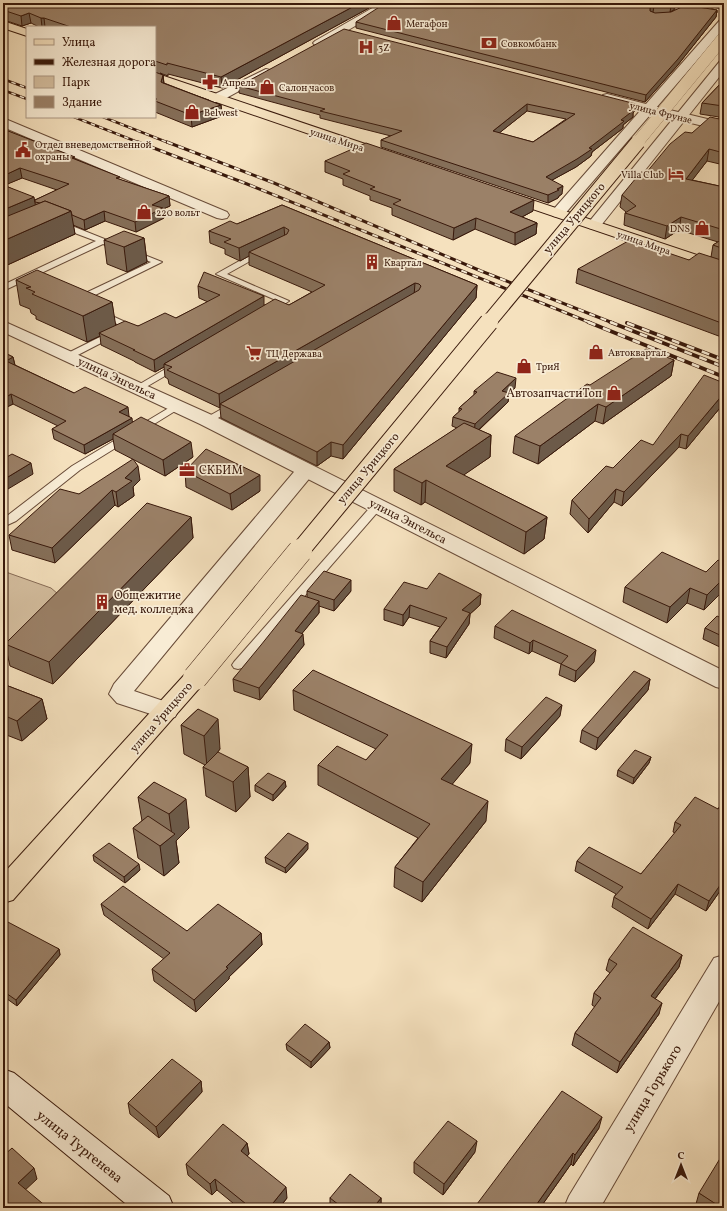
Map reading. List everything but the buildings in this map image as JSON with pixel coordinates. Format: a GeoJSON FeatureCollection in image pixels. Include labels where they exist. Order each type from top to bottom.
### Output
{"type":"FeatureCollection","features":[{"type":"Feature","properties":{"kind":"main road"},"geometry":{"type":"LineString","coordinates":[[3,24],[26,33]]}},
{"type":"Feature","properties":{"kind":"main road","name":"улица Урицкого"},"geometry":{"type":"LineString","coordinates":[[3,892],[195,678],[724,37]]}},
{"type":"Feature","properties":{"kind":"main road","name":"улица Мира"},"geometry":{"type":"LineString","coordinates":[[156,78],[397,159]]}},
{"type":"Feature","properties":{"kind":"main road","name":"улица Мира"},"geometry":{"type":"LineString","coordinates":[[495,192],[724,269]]}},
{"type":"Feature","properties":{"kind":"street"},"geometry":{"type":"LineString","coordinates":[[309,48],[389,3]]}},
{"type":"Feature","properties":{"kind":"street"},"geometry":{"type":"LineString","coordinates":[[660,3],[683,9],[724,14]]}},
{"type":"Feature","properties":{"kind":"street","name":"улица Урицкого"},"geometry":{"type":"LineString","coordinates":[[558,213],[724,22]]}},
{"type":"Feature","properties":{"kind":"street"},"geometry":{"type":"LineString","coordinates":[[343,30],[358,34]]}},
{"type":"Feature","properties":{"kind":"street","name":"улица Урицкого"},"geometry":{"type":"LineString","coordinates":[[594,225],[724,63]]}},
{"type":"Feature","properties":{"kind":"street"},"geometry":{"type":"LineString","coordinates":[[215,99],[276,66]]}},
{"type":"Feature","properties":{"kind":"street","name":"улица Фрунзе"},"geometry":{"type":"LineString","coordinates":[[596,96],[724,127]]}},
{"type":"Feature","properties":{"kind":"street"},"geometry":{"type":"LineString","coordinates":[[3,122],[222,216]]}},
{"type":"Feature","properties":{"kind":"street","name":"улица Энгельса"},"geometry":{"type":"LineString","coordinates":[[3,326],[207,420],[724,681]]}},
{"type":"Feature","properties":{"kind":"street"},"geometry":{"type":"LineString","coordinates":[[166,711],[125,697],[121,694],[122,690],[306,470]]}},
{"type":"Feature","properties":{"kind":"street","name":"улица Горького"},"geometry":{"type":"LineString","coordinates":[[581,1208],[724,967]]}},
{"type":"Feature","properties":{"kind":"street","name":"улица Тургенева"},"geometry":{"type":"LineString","coordinates":[[3,1083],[157,1208]]}},
{"type":"Feature","properties":{"kind":"lane"},"geometry":{"type":"LineString","coordinates":[[49,220],[158,262],[73,302],[129,326],[69,356]]}},
{"type":"Feature","properties":{"kind":"lane"},"geometry":{"type":"LineString","coordinates":[[3,288],[103,241]]}},
{"type":"Feature","properties":{"kind":"lane"},"geometry":{"type":"LineString","coordinates":[[258,317],[285,301],[220,274],[273,248]]}},
{"type":"Feature","properties":{"kind":"lane"},"geometry":{"type":"LineString","coordinates":[[138,388],[190,357]]}},
{"type":"Feature","properties":{"kind":"lane"},"geometry":{"type":"LineString","coordinates":[[207,420],[242,400]]}},
{"type":"Feature","properties":{"kind":"lane"},"geometry":{"type":"LineString","coordinates":[[3,524],[12,520],[76,468],[177,406]]}},
{"type":"Feature","properties":{"kind":"lane"},"geometry":{"type":"LineString","coordinates":[[238,665],[378,505]]}},
{"type":"Feature","properties":{"kind":"green space"},"geometry":{"type":"Polygon","coordinates":[[[3,571],[51,588],[58,594],[7,646],[3,646],[3,571]]]}},
{"type":"Feature","properties":{"kind":"railway"},"geometry":{"type":"LineString","coordinates":[[3,79],[26,88]]}},
{"type":"Feature","properties":{"kind":"railway"},"geometry":{"type":"LineString","coordinates":[[3,90],[26,99]]}},
{"type":"Feature","properties":{"kind":"railway"},"geometry":{"type":"LineString","coordinates":[[77,118],[140,143]]}},
{"type":"Feature","properties":{"kind":"railway"},"geometry":{"type":"LineString","coordinates":[[106,118],[169,143]]}},
{"type":"Feature","properties":{"kind":"railway"},"geometry":{"type":"LineString","coordinates":[[138,142],[247,184],[591,323]]}},
{"type":"Feature","properties":{"kind":"railway"},"geometry":{"type":"LineString","coordinates":[[167,142],[274,183],[481,271],[613,323]]}},
{"type":"Feature","properties":{"kind":"railway"},"geometry":{"type":"LineString","coordinates":[[588,322],[724,377]]}},
{"type":"Feature","properties":{"kind":"railway"},"geometry":{"type":"LineString","coordinates":[[610,322],[724,367]]}},
{"type":"Feature","properties":{"kind":"railway"},"geometry":{"type":"LineString","coordinates":[[627,323],[724,360]]}},
{"type":"Feature","properties":{"kind":"place","name":"Мегафон"},"geometry":{"type":"Point","coordinates":[394,23]}},
{"type":"Feature","properties":{"kind":"place","name":"Совкомбанк"},"geometry":{"type":"Point","coordinates":[489,43]}},
{"type":"Feature","properties":{"kind":"place","name":"3Z"},"geometry":{"type":"Point","coordinates":[366,47]}},
{"type":"Feature","properties":{"kind":"place","name":"Апрель"},"geometry":{"type":"Point","coordinates":[210,82]}},
{"type":"Feature","properties":{"kind":"place","name":"Салон часов"},"geometry":{"type":"Point","coordinates":[267,87]}},
{"type":"Feature","properties":{"kind":"place","name":"Belwest"},"geometry":{"type":"Point","coordinates":[192,112]}},
{"type":"Feature","properties":{"kind":"place","name":"Отдел вневедомственной охраны"},"geometry":{"type":"Point","coordinates":[23,150]}},
{"type":"Feature","properties":{"kind":"place","name":"Villa Club"},"geometry":{"type":"Point","coordinates":[676,174]}},
{"type":"Feature","properties":{"kind":"place","name":"220 вольт"},"geometry":{"type":"Point","coordinates":[144,212]}},
{"type":"Feature","properties":{"kind":"place","name":"DNS"},"geometry":{"type":"Point","coordinates":[702,228]}},
{"type":"Feature","properties":{"kind":"place","name":"Квартал"},"geometry":{"type":"Point","coordinates":[372,262]}},
{"type":"Feature","properties":{"kind":"place","name":"Автоквартал"},"geometry":{"type":"Point","coordinates":[596,352]}},
{"type":"Feature","properties":{"kind":"place","name":"ТЦ Держава"},"geometry":{"type":"Point","coordinates":[254,353]}},
{"type":"Feature","properties":{"kind":"place","name":"ТриЯ"},"geometry":{"type":"Point","coordinates":[524,366]}},
{"type":"Feature","properties":{"kind":"place","name":"АвтозапчастиТоп"},"geometry":{"type":"Point","coordinates":[614,393]}},
{"type":"Feature","properties":{"kind":"place","name":"СКБИМ"},"geometry":{"type":"Point","coordinates":[187,470]}},
{"type":"Feature","properties":{"kind":"place","name":"Общежитие мед. колледжа"},"geometry":{"type":"Point","coordinates":[102,602]}}]}
